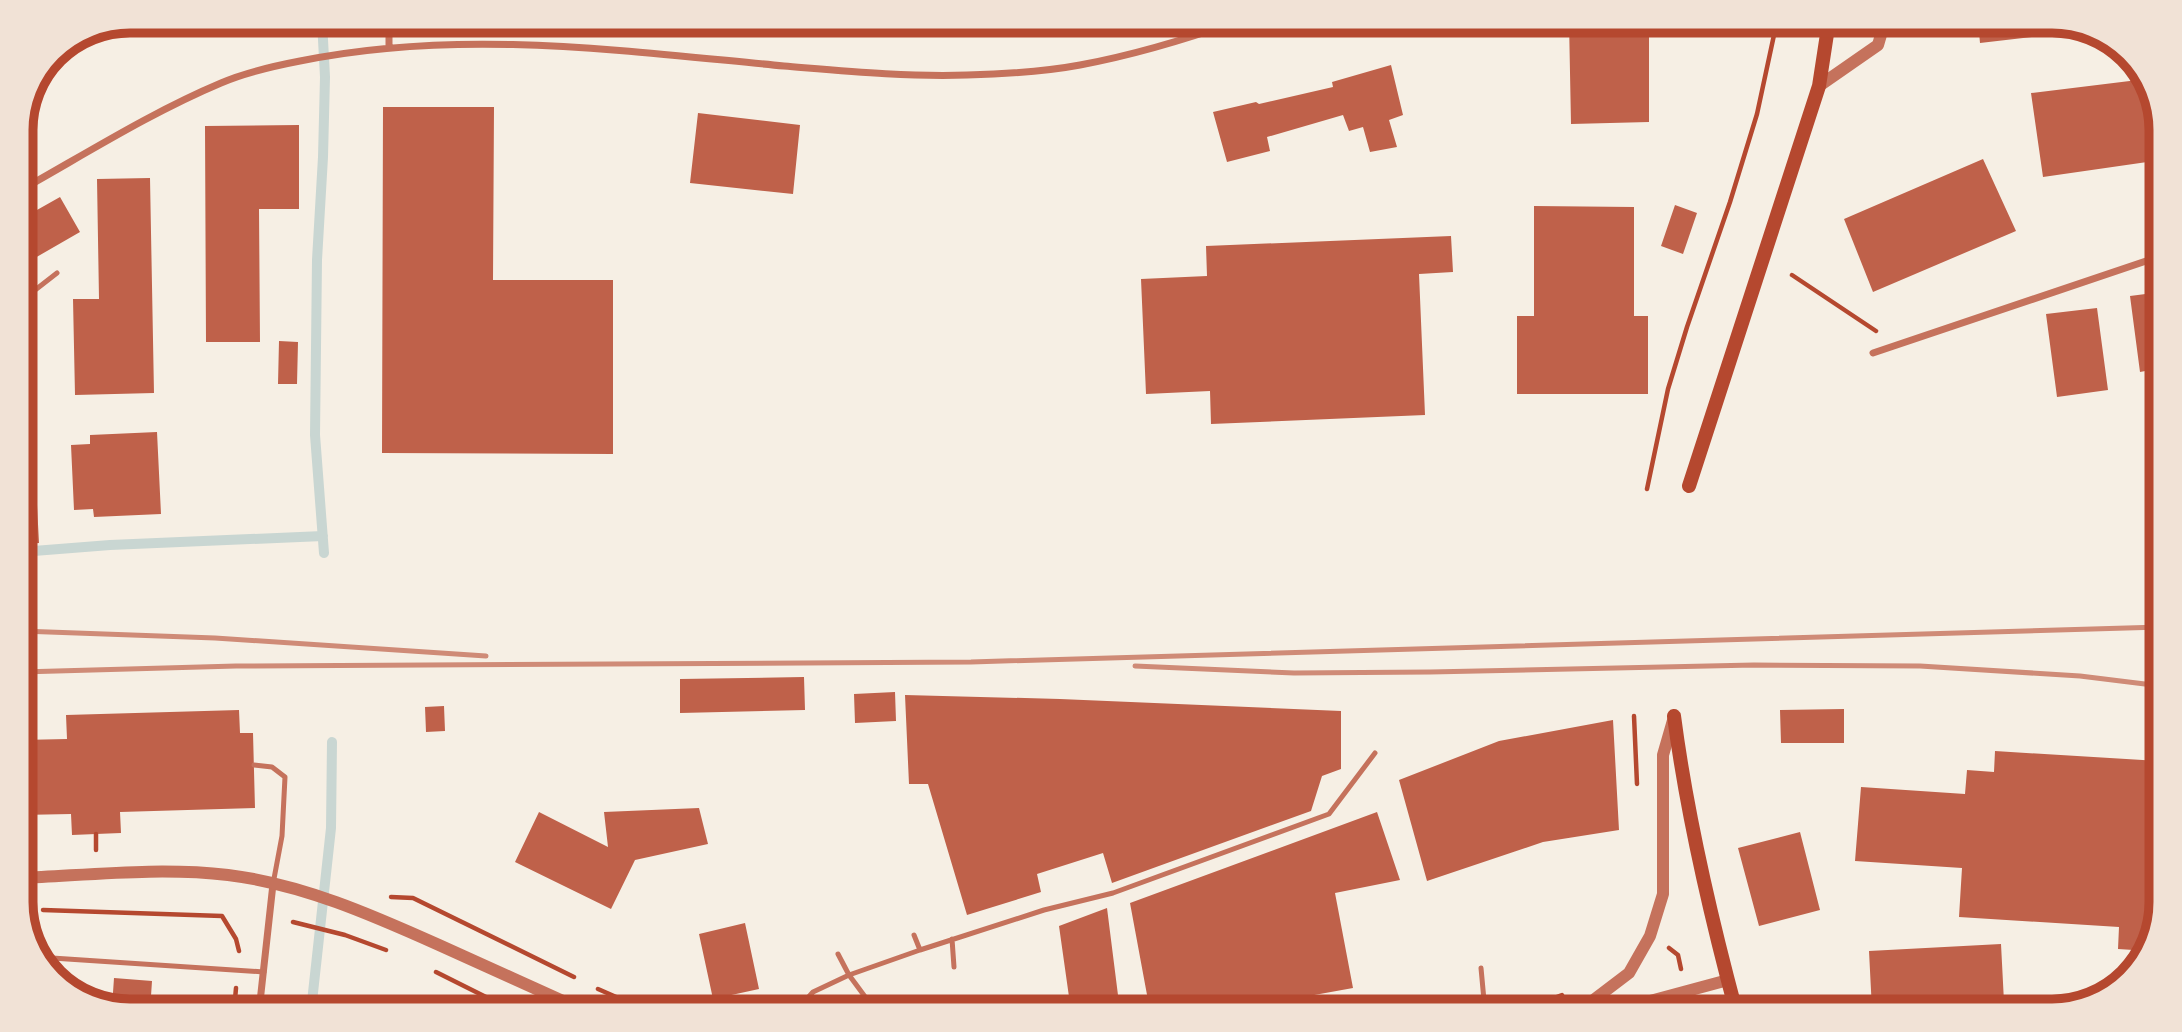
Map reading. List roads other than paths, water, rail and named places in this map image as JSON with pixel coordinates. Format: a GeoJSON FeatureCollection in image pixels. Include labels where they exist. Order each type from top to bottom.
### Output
{"type":"FeatureCollection","features":[{"type":"Feature","properties":{"kind":"main road"},"geometry":{"type":"LineString","coordinates":[[1689,486],[1819,86],[1827,33]]}},
{"type":"Feature","properties":{"kind":"main road"},"geometry":{"type":"LineString","coordinates":[[1674,716],[1693,836],[1733,999]]}},
{"type":"Feature","properties":{"kind":"street"},"geometry":{"type":"LineString","coordinates":[[389,33],[389,48]]}},
{"type":"Feature","properties":{"kind":"street"},"geometry":{"type":"LineString","coordinates":[[33,183],[163,111],[213,87],[260,70],[346,53],[461,44],[532,45],[828,70],[965,75],[1079,65],[1201,33]]}},
{"type":"Feature","properties":{"kind":"street"},"geometry":{"type":"LineString","coordinates":[[1819,86],[1878,45],[1882,33]]}},
{"type":"Feature","properties":{"kind":"street"},"geometry":{"type":"LineString","coordinates":[[1873,352],[2149,260]]}},
{"type":"Feature","properties":{"kind":"street"},"geometry":{"type":"LineString","coordinates":[[1595,999],[1629,973],[1650,936],[1663,894],[1663,755],[1674,716]]}},
{"type":"Feature","properties":{"kind":"street"},"geometry":{"type":"LineString","coordinates":[[33,877],[164,871],[232,876],[273,884],[364,911],[558,999]]}},
{"type":"Feature","properties":{"kind":"street"},"geometry":{"type":"LineString","coordinates":[[261,999],[273,884]]}},
{"type":"Feature","properties":{"kind":"street"},"geometry":{"type":"LineString","coordinates":[[1656,999],[1728,980]]}},
{"type":"Feature","properties":{"kind":"lane"},"geometry":{"type":"LineString","coordinates":[[33,292],[57,273]]}},
{"type":"Feature","properties":{"kind":"lane"},"geometry":{"type":"LineString","coordinates":[[807,999],[813,992],[849,975],[1044,910],[1113,893],[1329,814],[1375,753]]}},
{"type":"Feature","properties":{"kind":"lane"},"geometry":{"type":"LineString","coordinates":[[254,765],[272,767],[285,777],[282,836],[273,884]]}},
{"type":"Feature","properties":{"kind":"lane"},"geometry":{"type":"LineString","coordinates":[[914,935],[920,950]]}},
{"type":"Feature","properties":{"kind":"lane"},"geometry":{"type":"LineString","coordinates":[[952,939],[954,967]]}},
{"type":"Feature","properties":{"kind":"lane"},"geometry":{"type":"LineString","coordinates":[[838,954],[866,998]]}},
{"type":"Feature","properties":{"kind":"lane"},"geometry":{"type":"LineString","coordinates":[[51,958],[264,972]]}},
{"type":"Feature","properties":{"kind":"lane"},"geometry":{"type":"LineString","coordinates":[[1481,968],[1484,999]]}},
{"type":"Feature","properties":{"kind":"waterway"},"geometry":{"type":"LineString","coordinates":[[323,33],[325,77],[317,260],[315,435],[324,553]]}},
{"type":"Feature","properties":{"kind":"waterway"},"geometry":{"type":"LineString","coordinates":[[33,551],[323,536]]}},
{"type":"Feature","properties":{"kind":"waterway"},"geometry":{"type":"LineString","coordinates":[[312,999],[331,828],[332,742]]}},
{"type":"Feature","properties":{"kind":"railway"},"geometry":{"type":"LineString","coordinates":[[33,672],[236,666],[971,662],[2149,627]]}},
{"type":"Feature","properties":{"kind":"railway"},"geometry":{"type":"LineString","coordinates":[[33,631],[215,638],[486,656]]}},
{"type":"Feature","properties":{"kind":"railway"},"geometry":{"type":"LineString","coordinates":[[1135,666],[1294,673],[1754,665],[1920,666],[2080,676],[2149,685]]}}]}
